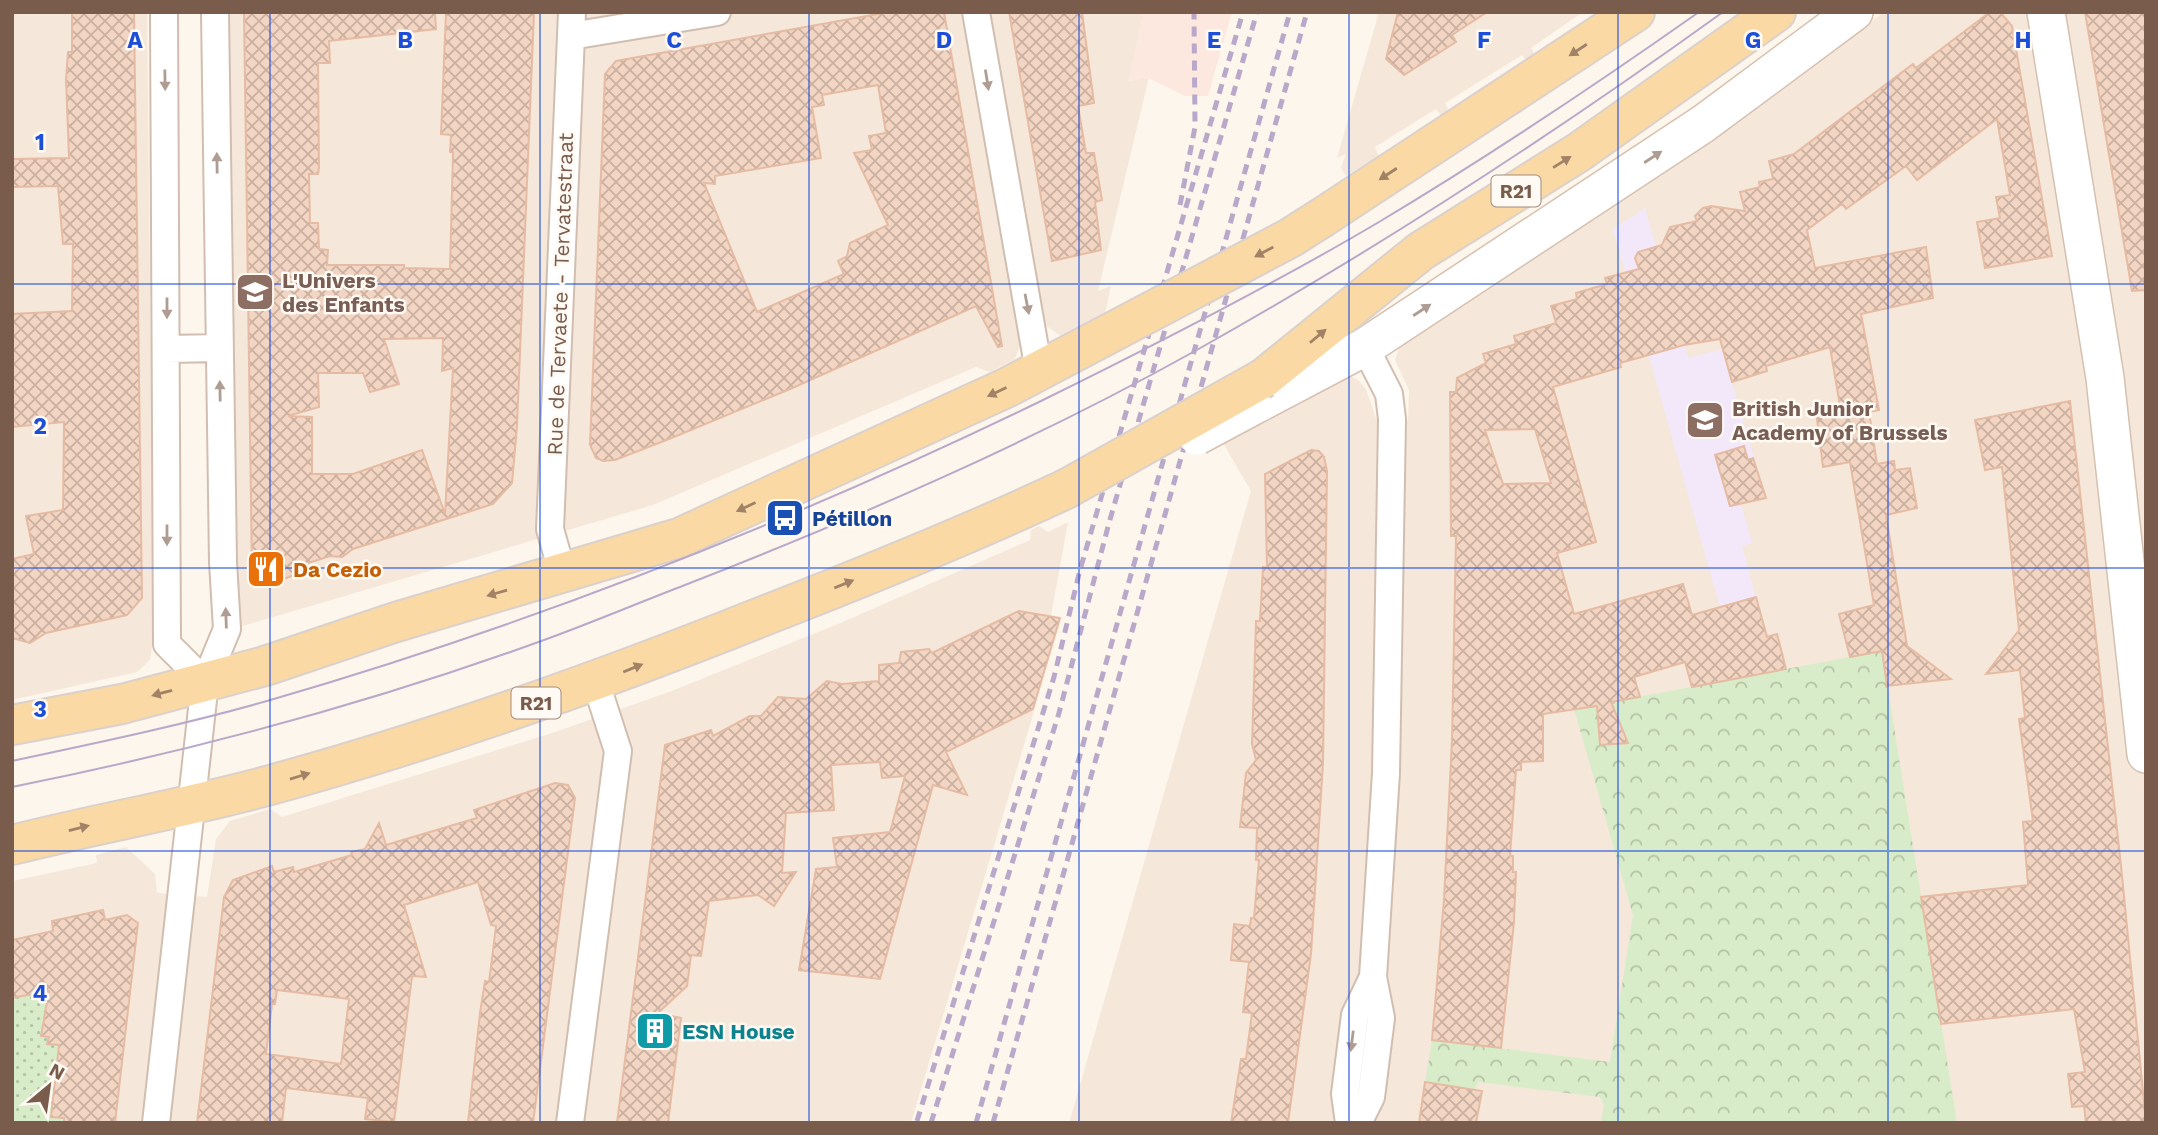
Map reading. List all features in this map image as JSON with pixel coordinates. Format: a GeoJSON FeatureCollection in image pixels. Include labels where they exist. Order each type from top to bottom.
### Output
{"type":"FeatureCollection","features":[{"type":"Feature","properties":{"kind":"main road"},"geometry":{"type":"LineString","coordinates":[[12,725],[122,704],[205,682],[679,538],[1039,371],[1290,238],[1635,12]]}},
{"type":"Feature","properties":{"kind":"main road","name":"R21"},"geometry":{"type":"LineString","coordinates":[[12,845],[275,783],[465,727],[596,683],[820,594],[1053,495],[1259,393],[1421,251],[1579,152],[1776,12]]}},
{"type":"Feature","properties":{"kind":"street"},"geometry":{"type":"LineString","coordinates":[[164,12],[167,644],[205,682]]}},
{"type":"Feature","properties":{"kind":"street"},"geometry":{"type":"LineString","coordinates":[[156,1123],[205,682],[227,629],[219,348],[215,12]]}},
{"type":"Feature","properties":{"kind":"street"},"geometry":{"type":"LineString","coordinates":[[572,24],[717,12]]}},
{"type":"Feature","properties":{"kind":"street"},"geometry":{"type":"LineString","coordinates":[[976,12],[1039,371]]}},
{"type":"Feature","properties":{"kind":"street"},"geometry":{"type":"LineString","coordinates":[[1259,393],[1365,347],[1703,124],[1854,12]]}},
{"type":"Feature","properties":{"kind":"street"},"geometry":{"type":"LineString","coordinates":[[2046,12],[2105,379],[2146,754]]}},
{"type":"Feature","properties":{"kind":"street","name":"Rue de Tervaete - Tervatestraat"},"geometry":{"type":"LineString","coordinates":[[563,575],[550,530],[572,24]]}},
{"type":"Feature","properties":{"kind":"street"},"geometry":{"type":"LineString","coordinates":[[1357,1123],[1371,1097],[1381,1018],[1373,978],[1386,773],[1392,419],[1389,394],[1365,347]]}},
{"type":"Feature","properties":{"kind":"street"},"geometry":{"type":"LineString","coordinates":[[167,349],[219,348]]}},
{"type":"Feature","properties":{"kind":"street"},"geometry":{"type":"LineString","coordinates":[[570,1123],[618,751],[596,683]]}},
{"type":"Feature","properties":{"kind":"street"},"geometry":{"type":"LineString","coordinates":[[1349,1123],[1345,1094],[1355,1015],[1373,978]]}},
{"type":"Feature","properties":{"kind":"shaded area"},"geometry":{"type":"Polygon","coordinates":[[[12,12],[147,12],[154,635],[150,660],[137,672],[12,700],[12,12]]]}},
{"type":"Feature","properties":{"kind":"shaded area"},"geometry":{"type":"Polygon","coordinates":[[[222,12],[1144,12],[1129,81],[1149,77],[1098,291],[1111,286],[1105,314],[1061,336],[1045,325],[1042,319],[1021,342],[1015,359],[990,372],[976,367],[653,505],[219,633],[222,12]]]}},
{"type":"Feature","properties":{"kind":"shaded area"},"geometry":{"type":"Polygon","coordinates":[[[1144,12],[1232,12],[1208,96],[1185,96],[1148,78],[1128,81],[1144,12]]]}},
{"type":"Feature","properties":{"kind":"shaded area"},"geometry":{"type":"Polygon","coordinates":[[[1379,12],[1583,12],[1531,48],[1536,56],[1527,62],[1522,55],[1445,103],[1449,112],[1442,117],[1436,109],[1375,147],[1379,156],[1346,176],[1341,168],[1346,154],[1337,158],[1379,12]]]}},
{"type":"Feature","properties":{"kind":"shaded area"},"geometry":{"type":"Polygon","coordinates":[[[1884,12],[2146,12],[2146,1123],[1069,1123],[1251,491],[1223,443],[1323,391],[1327,378],[1345,374],[1358,380],[1366,389],[1376,418],[1408,421],[1409,390],[1395,360],[1401,341],[1621,201],[1797,78],[1884,12]]]}},
{"type":"Feature","properties":{"kind":"shaded area","name":"British Junior Academy of Brussels"},"geometry":{"type":"Polygon","coordinates":[[[1645,208],[1688,358],[1722,349],[1766,498],[1741,504],[1752,543],[1742,546],[1776,671],[1720,607],[1613,229],[1645,208]]]}},
{"type":"Feature","properties":{"kind":"shaded area"},"geometry":{"type":"Polygon","coordinates":[[[1068,522],[1033,715],[911,1123],[12,1123],[12,881],[97,863],[96,855],[126,847],[155,874],[157,893],[207,897],[216,839],[230,821],[270,809],[282,817],[555,732],[669,692],[838,624],[1030,540],[1031,530],[1039,526],[1048,532],[1068,522]]]}},
{"type":"Feature","properties":{"kind":"green space"},"geometry":{"type":"Polygon","coordinates":[[[1882,651],[1957,1123],[1601,1123],[1604,1105],[1600,1097],[1478,1082],[1474,1090],[1425,1083],[1432,1040],[1610,1062],[1633,915],[1574,709],[1882,651]]]}},
{"type":"Feature","properties":{"kind":"green space"},"geometry":{"type":"Polygon","coordinates":[[[68,967],[41,1036],[49,1037],[48,1044],[60,1045],[51,1116],[64,1118],[64,1123],[12,1123],[12,998],[43,992],[68,967]]]}},
{"type":"Feature","properties":{"kind":"building"},"geometry":{"type":"Polygon","coordinates":[[[72,12],[134,12],[142,598],[127,615],[46,633],[30,643],[12,638],[12,559],[34,554],[26,516],[63,510],[64,422],[12,427],[12,314],[72,311],[73,244],[63,244],[58,186],[12,187],[12,159],[69,158],[66,80],[68,52],[72,52],[72,12]]]}},
{"type":"Feature","properties":{"kind":"building"},"geometry":{"type":"Polygon","coordinates":[[[244,12],[435,12],[436,29],[329,41],[330,63],[318,63],[319,168],[318,174],[309,174],[310,223],[318,223],[319,249],[328,250],[327,265],[404,265],[404,268],[450,269],[453,152],[450,152],[451,135],[441,134],[446,12],[534,12],[517,426],[512,483],[493,504],[353,549],[342,557],[330,556],[299,566],[301,573],[265,585],[252,573],[244,12]],[[443,338],[384,339],[399,384],[370,392],[363,373],[318,373],[319,407],[288,416],[312,417],[312,474],[353,474],[422,450],[445,514],[453,368],[442,371],[443,338]]]}},
{"type":"Feature","properties":{"kind":"building"},"geometry":{"type":"Polygon","coordinates":[[[889,12],[944,12],[1002,346],[998,347],[976,306],[790,389],[669,439],[615,460],[603,461],[596,458],[590,445],[605,74],[616,61],[889,12]],[[878,85],[822,95],[824,105],[812,107],[821,158],[715,176],[715,184],[704,183],[757,312],[844,274],[838,261],[847,256],[850,243],[888,225],[854,153],[872,150],[869,136],[886,133],[878,85]]]}},
{"type":"Feature","properties":{"kind":"building"},"geometry":{"type":"Polygon","coordinates":[[[1009,12],[1082,12],[1094,103],[1078,106],[1086,153],[1094,153],[1102,200],[1095,202],[1101,250],[1052,261],[1009,12]]]}},
{"type":"Feature","properties":{"kind":"building"},"geometry":{"type":"Polygon","coordinates":[[[1398,12],[1487,12],[1452,35],[1456,42],[1404,75],[1386,59],[1398,12]]]}},
{"type":"Feature","properties":{"kind":"building"},"geometry":{"type":"Polygon","coordinates":[[[1990,12],[2000,12],[2012,26],[2052,256],[1985,268],[1977,222],[2000,218],[1996,197],[2010,195],[1997,119],[1917,180],[1906,166],[1846,209],[1842,204],[1807,230],[1815,268],[1926,247],[1933,298],[1861,314],[1879,410],[1869,412],[1877,464],[1894,461],[1895,470],[1910,468],[1917,508],[1886,515],[1907,646],[1951,679],[1887,686],[1882,651],[1850,657],[1839,614],[1874,605],[1850,462],[1823,467],[1816,411],[1840,406],[1830,347],[1766,366],[1767,371],[1732,382],[1720,339],[1684,345],[1620,363],[1621,367],[1553,387],[1596,542],[1557,553],[1574,614],[1683,584],[1692,615],[1756,597],[1767,637],[1777,634],[1786,669],[1692,687],[1685,662],[1634,677],[1640,697],[1611,702],[1628,743],[1600,745],[1597,706],[1543,714],[1543,761],[1521,762],[1521,770],[1516,770],[1510,856],[1513,856],[1513,872],[1516,872],[1514,922],[1501,1048],[1432,1040],[1444,899],[1452,740],[1456,536],[1451,536],[1450,392],[1456,392],[1457,378],[1486,363],[1483,354],[1516,344],[1514,336],[1556,323],[1551,306],[1577,299],[1576,293],[1607,284],[1605,278],[1639,269],[1635,258],[1638,252],[1662,245],[1670,227],[1697,221],[1695,216],[1703,208],[1711,206],[1745,211],[1740,192],[1760,187],[1759,182],[1773,179],[1769,161],[1794,154],[1913,64],[1916,68],[1990,12]],[[1535,429],[1485,430],[1503,484],[1551,483],[1535,429]]]}},
{"type":"Feature","properties":{"kind":"building"},"geometry":{"type":"Polygon","coordinates":[[[2085,12],[2146,12],[2146,290],[2132,291],[2085,12]]]}},
{"type":"Feature","properties":{"kind":"building"},"geometry":{"type":"Polygon","coordinates":[[[2070,401],[2146,1123],[2086,1123],[2084,1106],[2072,1107],[2068,1074],[2085,1072],[2074,1009],[1941,1024],[1921,897],[2028,885],[2023,822],[2033,821],[2019,719],[2025,718],[2020,670],[1986,674],[2019,630],[2002,467],[1985,470],[1975,420],[2070,401]]]}},
{"type":"Feature","properties":{"kind":"building"},"geometry":{"type":"Polygon","coordinates":[[[1744,446],[1748,460],[1753,458],[1766,498],[1730,506],[1715,455],[1744,446]]]}},
{"type":"Feature","properties":{"kind":"building"},"geometry":{"type":"Polygon","coordinates":[[[1311,450],[1319,451],[1324,457],[1327,471],[1323,763],[1311,954],[1288,1123],[1231,1123],[1241,1059],[1246,1059],[1252,1013],[1243,1012],[1249,962],[1231,960],[1234,924],[1250,926],[1251,918],[1254,918],[1259,860],[1256,860],[1257,828],[1240,827],[1246,773],[1256,760],[1252,744],[1256,621],[1260,621],[1263,567],[1267,568],[1265,474],[1311,450]]]}},
{"type":"Feature","properties":{"kind":"building"},"geometry":{"type":"Polygon","coordinates":[[[1019,611],[1060,618],[1033,709],[946,752],[967,795],[933,785],[880,979],[799,970],[816,869],[837,867],[833,838],[890,832],[905,776],[882,778],[880,762],[831,765],[834,810],[786,813],[782,873],[796,872],[774,906],[758,895],[709,901],[701,956],[691,955],[687,986],[658,1013],[681,1018],[668,1123],[617,1123],[665,745],[711,730],[713,736],[750,716],[761,716],[778,697],[806,699],[827,681],[842,684],[879,681],[879,665],[899,663],[901,652],[929,649],[932,653],[1019,611]]]}},
{"type":"Feature","properties":{"kind":"building"},"geometry":{"type":"Polygon","coordinates":[[[555,783],[568,785],[575,798],[533,1123],[468,1123],[480,1013],[485,981],[489,982],[496,926],[491,925],[478,882],[404,905],[426,977],[412,976],[394,1122],[365,1119],[368,1098],[286,1088],[282,1123],[197,1123],[224,897],[233,880],[272,866],[274,872],[293,867],[294,872],[352,855],[351,852],[365,849],[379,823],[386,845],[477,818],[474,810],[555,783]],[[277,990],[275,1004],[272,1004],[266,1054],[341,1064],[349,999],[277,990]]]}},
{"type":"Feature","properties":{"kind":"building"},"geometry":{"type":"Polygon","coordinates":[[[103,910],[105,920],[127,915],[138,923],[115,1123],[64,1123],[64,1118],[51,1117],[59,1045],[47,1044],[49,1037],[41,1036],[49,991],[12,998],[12,940],[53,931],[52,921],[103,910]]]}},
{"type":"Feature","properties":{"kind":"building"},"geometry":{"type":"Polygon","coordinates":[[[1425,1082],[1482,1091],[1476,1123],[1419,1123],[1425,1082]]]}},
{"type":"Feature","properties":{"kind":"tram line"},"geometry":{"type":"LineString","coordinates":[[12,761],[204,718],[465,639],[660,568],[852,488],[1084,380],[1296,270],[1501,146],[1699,12]]}},
{"type":"Feature","properties":{"kind":"tram line"},"geometry":{"type":"LineString","coordinates":[[12,787],[147,758],[281,724],[479,663],[579,627],[750,559],[944,477],[1133,384],[1331,272],[1530,146],[1723,12]]}},
{"type":"Feature","properties":{"kind":"railway"},"geometry":{"type":"LineString","coordinates":[[1180,205],[1195,127],[1194,12]]}},
{"type":"Feature","properties":{"kind":"railway"},"geometry":{"type":"LineString","coordinates":[[917,1121],[1054,677],[1080,570],[1243,12]]}},
{"type":"Feature","properties":{"kind":"railway"},"geometry":{"type":"LineString","coordinates":[[931,1123],[1059,713],[1109,523],[1257,12]]}},
{"type":"Feature","properties":{"kind":"railway"},"geometry":{"type":"LineString","coordinates":[[976,1123],[1290,12]]}},
{"type":"Feature","properties":{"kind":"railway"},"geometry":{"type":"LineString","coordinates":[[993,1123],[1307,12]]}},
{"type":"Feature","properties":{"kind":"place","name":"L'Univers des Enfants"},"geometry":{"type":"Point","coordinates":[255,292]}},
{"type":"Feature","properties":{"kind":"place","name":"British Junior Academy of Brussels"},"geometry":{"type":"Point","coordinates":[1705,420]}},
{"type":"Feature","properties":{"kind":"place","name":"Pétillon"},"geometry":{"type":"Point","coordinates":[785,518]}},
{"type":"Feature","properties":{"kind":"place","name":"Da Cezio"},"geometry":{"type":"Point","coordinates":[266,569]}},
{"type":"Feature","properties":{"kind":"place","name":"ESN House"},"geometry":{"type":"Point","coordinates":[655,1031]}}]}
